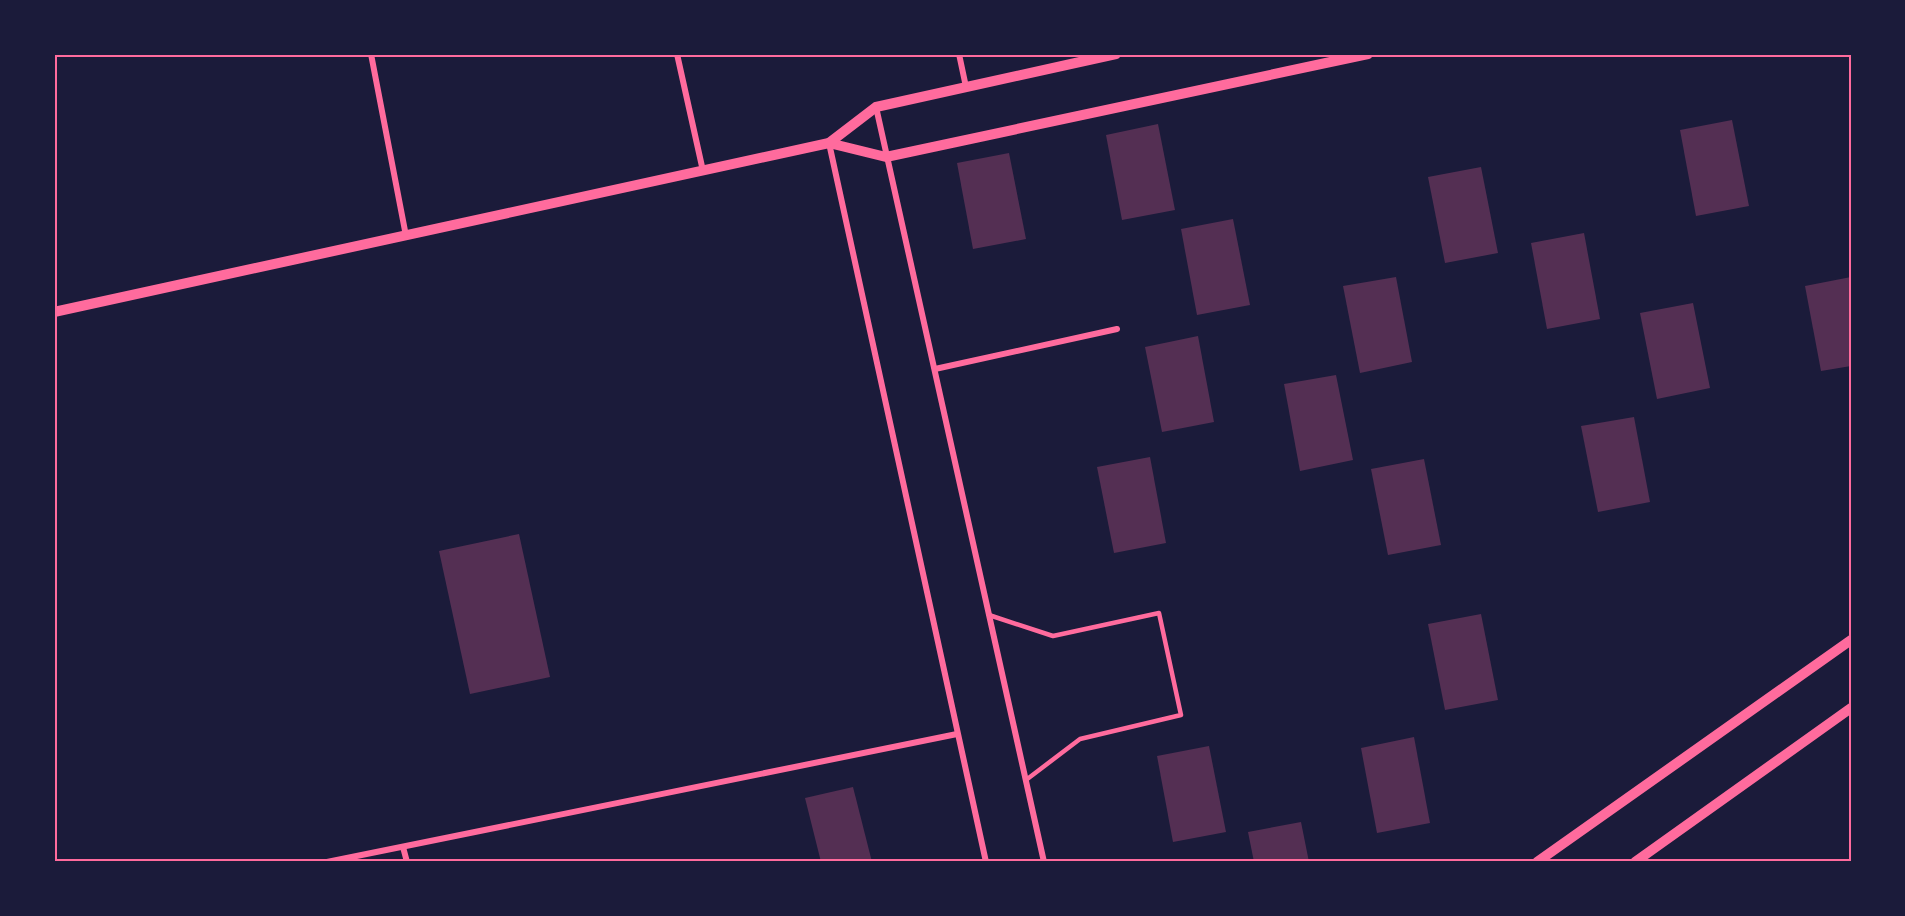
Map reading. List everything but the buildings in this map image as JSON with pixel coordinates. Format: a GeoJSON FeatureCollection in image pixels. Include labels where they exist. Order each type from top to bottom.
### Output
{"type":"FeatureCollection","features":[{"type":"Feature","properties":{"kind":"street"},"geometry":{"type":"LineString","coordinates":[[371,54],[406,237]]}},
{"type":"Feature","properties":{"kind":"street"},"geometry":{"type":"LineString","coordinates":[[677,54],[703,171]]}},
{"type":"Feature","properties":{"kind":"street"},"geometry":{"type":"LineString","coordinates":[[958,54],[966,87]]}},
{"type":"Feature","properties":{"kind":"street"},"geometry":{"type":"LineString","coordinates":[[54,312],[829,143],[876,106],[1116,54]]}},
{"type":"Feature","properties":{"kind":"street"},"geometry":{"type":"LineString","coordinates":[[829,143],[886,157],[1368,54]]}},
{"type":"Feature","properties":{"kind":"street"},"geometry":{"type":"LineString","coordinates":[[876,106],[1044,862]]}},
{"type":"Feature","properties":{"kind":"street"},"geometry":{"type":"LineString","coordinates":[[829,143],[986,862]]}},
{"type":"Feature","properties":{"kind":"street"},"geometry":{"type":"LineString","coordinates":[[935,369],[1117,329]]}},
{"type":"Feature","properties":{"kind":"street"},"geometry":{"type":"LineString","coordinates":[[1537,862],[1851,640]]}},
{"type":"Feature","properties":{"kind":"street"},"geometry":{"type":"LineString","coordinates":[[1635,862],[1851,708]]}},
{"type":"Feature","properties":{"kind":"street"},"geometry":{"type":"LineString","coordinates":[[327,862],[957,734]]}},
{"type":"Feature","properties":{"kind":"street"},"geometry":{"type":"LineString","coordinates":[[403,846],[407,862]]}},
{"type":"Feature","properties":{"kind":"lane"},"geometry":{"type":"LineString","coordinates":[[989,615],[1053,636],[1159,613],[1181,715],[1080,739],[1026,780]]}}]}
